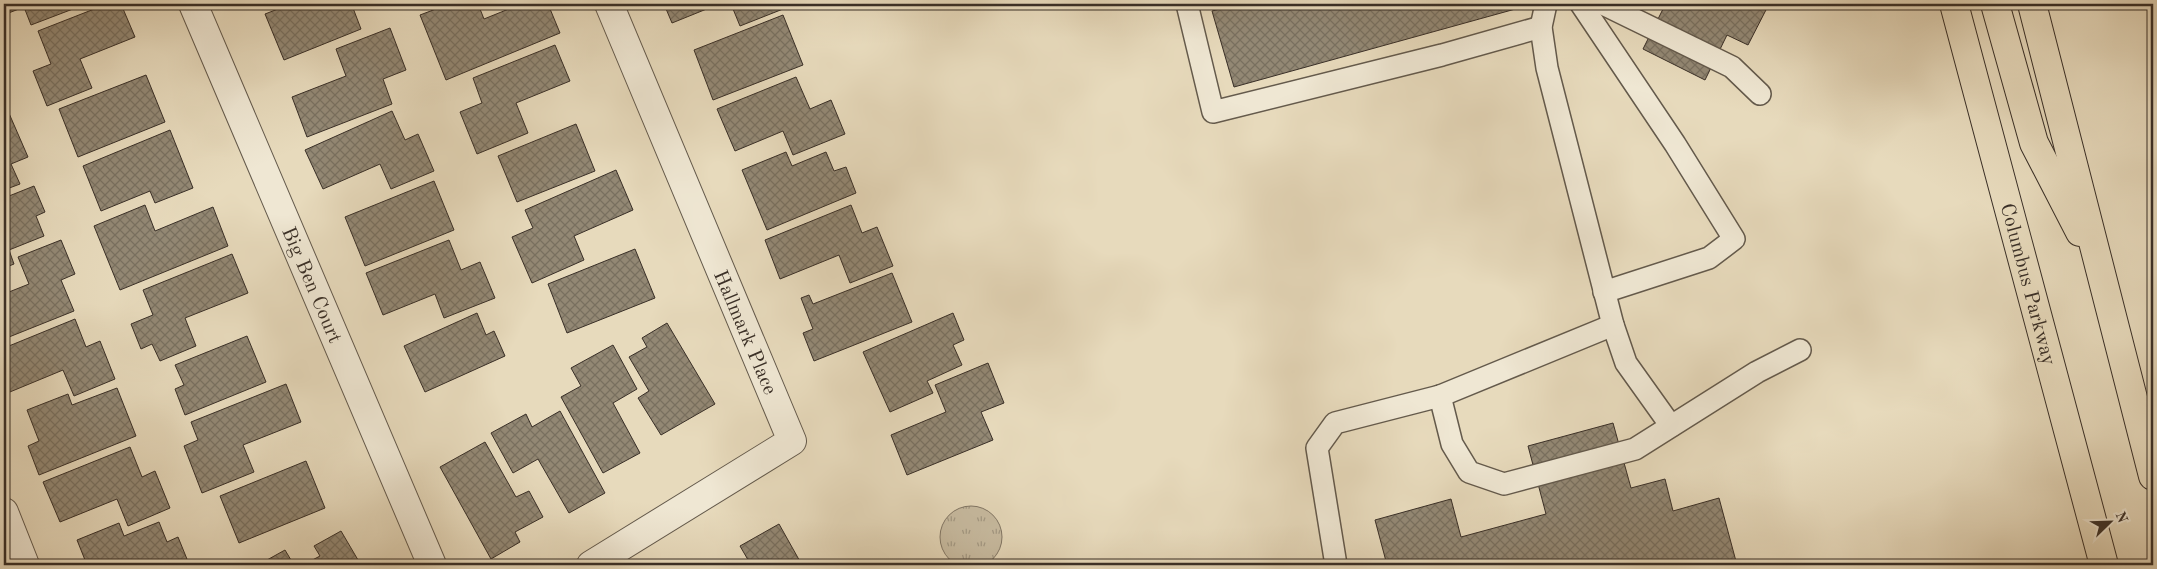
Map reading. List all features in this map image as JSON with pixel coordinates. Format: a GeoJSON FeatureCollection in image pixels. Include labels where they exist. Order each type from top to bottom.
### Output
{"type":"FeatureCollection","features":[{"type":"Feature","properties":{"kind":"main road","name":"Columbus Parkway"},"geometry":{"type":"LineString","coordinates":[[1954,4],[2104,565]]}},
{"type":"Feature","properties":{"kind":"main road"},"geometry":{"type":"LineString","coordinates":[[1995,4],[2034,143],[2102,273]]}},
{"type":"Feature","properties":{"kind":"main road"},"geometry":{"type":"LineString","coordinates":[[2032,4],[2153,476]]}},
{"type":"Feature","properties":{"kind":"main road"},"geometry":{"type":"LineString","coordinates":[[2071,445],[2089,565]]}},
{"type":"Feature","properties":{"kind":"street","name":"Big Ben Court"},"geometry":{"type":"LineString","coordinates":[[193,4],[432,565]]}},
{"type":"Feature","properties":{"kind":"street","name":"Hallmark Place"},"geometry":{"type":"LineString","coordinates":[[590,565],[792,441],[609,4]]}},
{"type":"Feature","properties":{"kind":"street"},"geometry":{"type":"LineString","coordinates":[[4,512],[25,565]]}},
{"type":"Feature","properties":{"kind":"lane"},"geometry":{"type":"LineString","coordinates":[[1187,4],[1213,112],[1433,57],[1541,27]]}},
{"type":"Feature","properties":{"kind":"lane"},"geometry":{"type":"LineString","coordinates":[[1546,4],[1541,27],[1547,68],[1613,325],[1626,364],[1671,426]]}},
{"type":"Feature","properties":{"kind":"lane"},"geometry":{"type":"LineString","coordinates":[[1581,4],[1676,144],[1734,239],[1709,258],[1604,292]]}},
{"type":"Feature","properties":{"kind":"lane"},"geometry":{"type":"LineString","coordinates":[[1603,4],[1732,67],[1760,94]]}},
{"type":"Feature","properties":{"kind":"lane"},"geometry":{"type":"LineString","coordinates":[[1336,565],[1318,448],[1335,423],[1440,396],[1613,325]]}},
{"type":"Feature","properties":{"kind":"lane"},"geometry":{"type":"LineString","coordinates":[[1440,396],[1452,444],[1469,472],[1504,484],[1635,449],[1757,372],[1800,350]]}},
{"type":"Feature","properties":{"kind":"green space"},"geometry":{"type":"Polygon","coordinates":[[[971,506],[983,509],[993,515],[999,525],[1002,537],[999,549],[993,559],[983,565],[971,568],[959,565],[949,559],[943,549],[940,537],[943,525],[949,515],[959,509],[971,506]]]}},
{"type":"Feature","properties":{"kind":"building"},"geometry":{"type":"Polygon","coordinates":[[[4,4],[86,4],[31,25],[24,7],[6,14],[4,4]]]}},
{"type":"Feature","properties":{"kind":"building"},"geometry":{"type":"Polygon","coordinates":[[[107,4],[121,4],[135,37],[80,59],[92,88],[47,106],[33,71],[51,64],[38,31],[107,4]]]}},
{"type":"Feature","properties":{"kind":"building"},"geometry":{"type":"Polygon","coordinates":[[[291,4],[362,4],[353,8],[361,29],[284,60],[265,14],[291,4]]]}},
{"type":"Feature","properties":{"kind":"building"},"geometry":{"type":"Polygon","coordinates":[[[449,4],[478,4],[484,19],[521,4],[548,4],[560,33],[446,80],[420,15],[449,4]]]}},
{"type":"Feature","properties":{"kind":"building"},"geometry":{"type":"Polygon","coordinates":[[[664,4],[719,4],[672,23],[664,4]]]}},
{"type":"Feature","properties":{"kind":"building"},"geometry":{"type":"Polygon","coordinates":[[[731,4],[781,4],[783,9],[740,26],[731,4]]]}},
{"type":"Feature","properties":{"kind":"building"},"geometry":{"type":"Polygon","coordinates":[[[1240,4],[1518,4],[1519,8],[1234,87],[1212,11],[1240,4]]]}},
{"type":"Feature","properties":{"kind":"building"},"geometry":{"type":"Polygon","coordinates":[[[1663,4],[1769,4],[1748,45],[1727,35],[1705,80],[1643,49],[1665,5],[1663,4]]]}},
{"type":"Feature","properties":{"kind":"building"},"geometry":{"type":"Polygon","coordinates":[[[783,15],[803,65],[713,100],[694,50],[783,15]]]}},
{"type":"Feature","properties":{"kind":"building"},"geometry":{"type":"Polygon","coordinates":[[[390,28],[406,70],[383,79],[392,104],[307,137],[292,97],[346,76],[336,49],[390,28]]]}},
{"type":"Feature","properties":{"kind":"building"},"geometry":{"type":"Polygon","coordinates":[[[555,45],[570,81],[516,103],[528,133],[477,154],[460,112],[482,103],[473,78],[555,45]]]}},
{"type":"Feature","properties":{"kind":"building"},"geometry":{"type":"Polygon","coordinates":[[[146,75],[165,122],[78,157],[59,109],[146,75]]]}},
{"type":"Feature","properties":{"kind":"building"},"geometry":{"type":"Polygon","coordinates":[[[796,77],[810,109],[831,100],[845,134],[793,155],[783,131],[735,151],[717,109],[796,77]]]}},
{"type":"Feature","properties":{"kind":"building"},"geometry":{"type":"Polygon","coordinates":[[[8,111],[28,157],[11,164],[20,184],[4,190],[4,112],[8,111]]]}},
{"type":"Feature","properties":{"kind":"building"},"geometry":{"type":"Polygon","coordinates":[[[392,111],[405,140],[418,134],[434,171],[391,189],[380,164],[323,189],[305,150],[392,111]]]}},
{"type":"Feature","properties":{"kind":"building"},"geometry":{"type":"Polygon","coordinates":[[[576,124],[595,171],[517,202],[498,156],[576,124]]]}},
{"type":"Feature","properties":{"kind":"building"},"geometry":{"type":"Polygon","coordinates":[[[170,130],[193,188],[155,203],[150,191],[101,211],[83,166],[170,130]]]}},
{"type":"Feature","properties":{"kind":"building"},"geometry":{"type":"Polygon","coordinates":[[[786,152],[792,166],[826,152],[834,171],[846,167],[856,193],[767,230],[742,170],[786,152]]]}},
{"type":"Feature","properties":{"kind":"building"},"geometry":{"type":"Polygon","coordinates":[[[616,170],[633,210],[574,236],[584,260],[532,283],[512,237],[533,228],[525,210],[616,170]]]}},
{"type":"Feature","properties":{"kind":"building"},"geometry":{"type":"Polygon","coordinates":[[[434,181],[454,230],[365,266],[345,217],[434,181]]]}},
{"type":"Feature","properties":{"kind":"building"},"geometry":{"type":"Polygon","coordinates":[[[34,186],[45,212],[36,216],[44,236],[9,250],[14,264],[4,268],[4,198],[34,186]]]}},
{"type":"Feature","properties":{"kind":"building"},"geometry":{"type":"Polygon","coordinates":[[[145,205],[155,231],[213,207],[228,246],[120,290],[94,226],[145,205]]]}},
{"type":"Feature","properties":{"kind":"building"},"geometry":{"type":"Polygon","coordinates":[[[851,205],[862,233],[877,227],[893,266],[850,283],[839,255],[780,279],[765,240],[851,205]]]}},
{"type":"Feature","properties":{"kind":"building"},"geometry":{"type":"Polygon","coordinates":[[[61,240],[75,274],[61,280],[74,311],[4,339],[4,294],[29,284],[18,257],[61,240]]]}},
{"type":"Feature","properties":{"kind":"building"},"geometry":{"type":"Polygon","coordinates":[[[449,240],[461,270],[480,262],[495,298],[444,318],[435,294],[383,315],[366,273],[449,240]]]}},
{"type":"Feature","properties":{"kind":"building"},"geometry":{"type":"Polygon","coordinates":[[[635,249],[655,298],[567,333],[548,284],[635,249]]]}},
{"type":"Feature","properties":{"kind":"building"},"geometry":{"type":"Polygon","coordinates":[[[232,254],[248,293],[185,318],[196,346],[160,361],[152,344],[141,349],[131,324],[153,315],[143,290],[232,254]]]}},
{"type":"Feature","properties":{"kind":"building"},"geometry":{"type":"Polygon","coordinates":[[[892,273],[912,322],[814,361],[803,333],[813,329],[801,298],[809,295],[813,304],[892,273]]]}},
{"type":"Feature","properties":{"kind":"building"},"geometry":{"type":"Polygon","coordinates":[[[477,313],[486,335],[494,331],[505,356],[425,392],[404,346],[477,313]]]}},
{"type":"Feature","properties":{"kind":"building"},"geometry":{"type":"Polygon","coordinates":[[[953,313],[964,340],[953,345],[962,365],[927,381],[933,393],[890,412],[863,352],[953,313]]]}},
{"type":"Feature","properties":{"kind":"building"},"geometry":{"type":"Polygon","coordinates":[[[75,319],[86,347],[100,341],[115,379],[74,396],[63,370],[5,394],[4,348],[75,319]]]}},
{"type":"Feature","properties":{"kind":"building"},"geometry":{"type":"Polygon","coordinates":[[[667,323],[715,404],[661,435],[638,398],[649,391],[629,357],[647,347],[642,338],[667,323]]]}},
{"type":"Feature","properties":{"kind":"building"},"geometry":{"type":"Polygon","coordinates":[[[247,336],[266,382],[185,415],[175,389],[184,385],[175,365],[247,336]]]}},
{"type":"Feature","properties":{"kind":"building"},"geometry":{"type":"Polygon","coordinates":[[[613,345],[637,389],[613,403],[640,453],[603,473],[561,397],[581,386],[571,368],[613,345]]]}},
{"type":"Feature","properties":{"kind":"building"},"geometry":{"type":"Polygon","coordinates":[[[988,363],[1004,403],[981,412],[993,440],[907,475],[891,435],[946,412],[935,385],[988,363]]]}},
{"type":"Feature","properties":{"kind":"building"},"geometry":{"type":"Polygon","coordinates":[[[286,384],[301,422],[243,445],[254,472],[202,493],[184,446],[198,440],[191,422],[286,384]]]}},
{"type":"Feature","properties":{"kind":"building"},"geometry":{"type":"Polygon","coordinates":[[[117,388],[136,436],[39,475],[28,446],[39,441],[27,410],[68,394],[72,405],[117,388]]]}},
{"type":"Feature","properties":{"kind":"building"},"geometry":{"type":"Polygon","coordinates":[[[560,411],[605,493],[569,513],[538,459],[513,473],[491,433],[526,414],[532,427],[560,411]]]}},
{"type":"Feature","properties":{"kind":"building"},"geometry":{"type":"Polygon","coordinates":[[[1613,423],[1631,488],[1665,479],[1673,511],[1719,498],[1737,565],[1387,565],[1375,520],[1451,499],[1461,537],[1546,514],[1528,446],[1613,423]]]}},
{"type":"Feature","properties":{"kind":"building"},"geometry":{"type":"Polygon","coordinates":[[[485,442],[516,497],[529,491],[543,517],[515,532],[520,542],[491,559],[440,467],[485,442]]]}},
{"type":"Feature","properties":{"kind":"building"},"geometry":{"type":"Polygon","coordinates":[[[130,447],[142,477],[155,471],[170,508],[128,526],[117,499],[60,522],[43,482],[130,447]]]}},
{"type":"Feature","properties":{"kind":"building"},"geometry":{"type":"Polygon","coordinates":[[[306,461],[325,508],[239,543],[220,496],[306,461]]]}},
{"type":"Feature","properties":{"kind":"building"},"geometry":{"type":"Polygon","coordinates":[[[159,522],[167,542],[178,537],[189,564],[87,565],[77,540],[119,523],[124,536],[159,522]]]}},
{"type":"Feature","properties":{"kind":"building"},"geometry":{"type":"Polygon","coordinates":[[[779,524],[802,565],[751,565],[740,546],[779,524]]]}},
{"type":"Feature","properties":{"kind":"building"},"geometry":{"type":"Polygon","coordinates":[[[341,531],[361,565],[303,565],[320,556],[314,546],[341,531]]]}},
{"type":"Feature","properties":{"kind":"building"},"geometry":{"type":"Polygon","coordinates":[[[285,550],[294,565],[258,565],[285,550]]]}}]}
